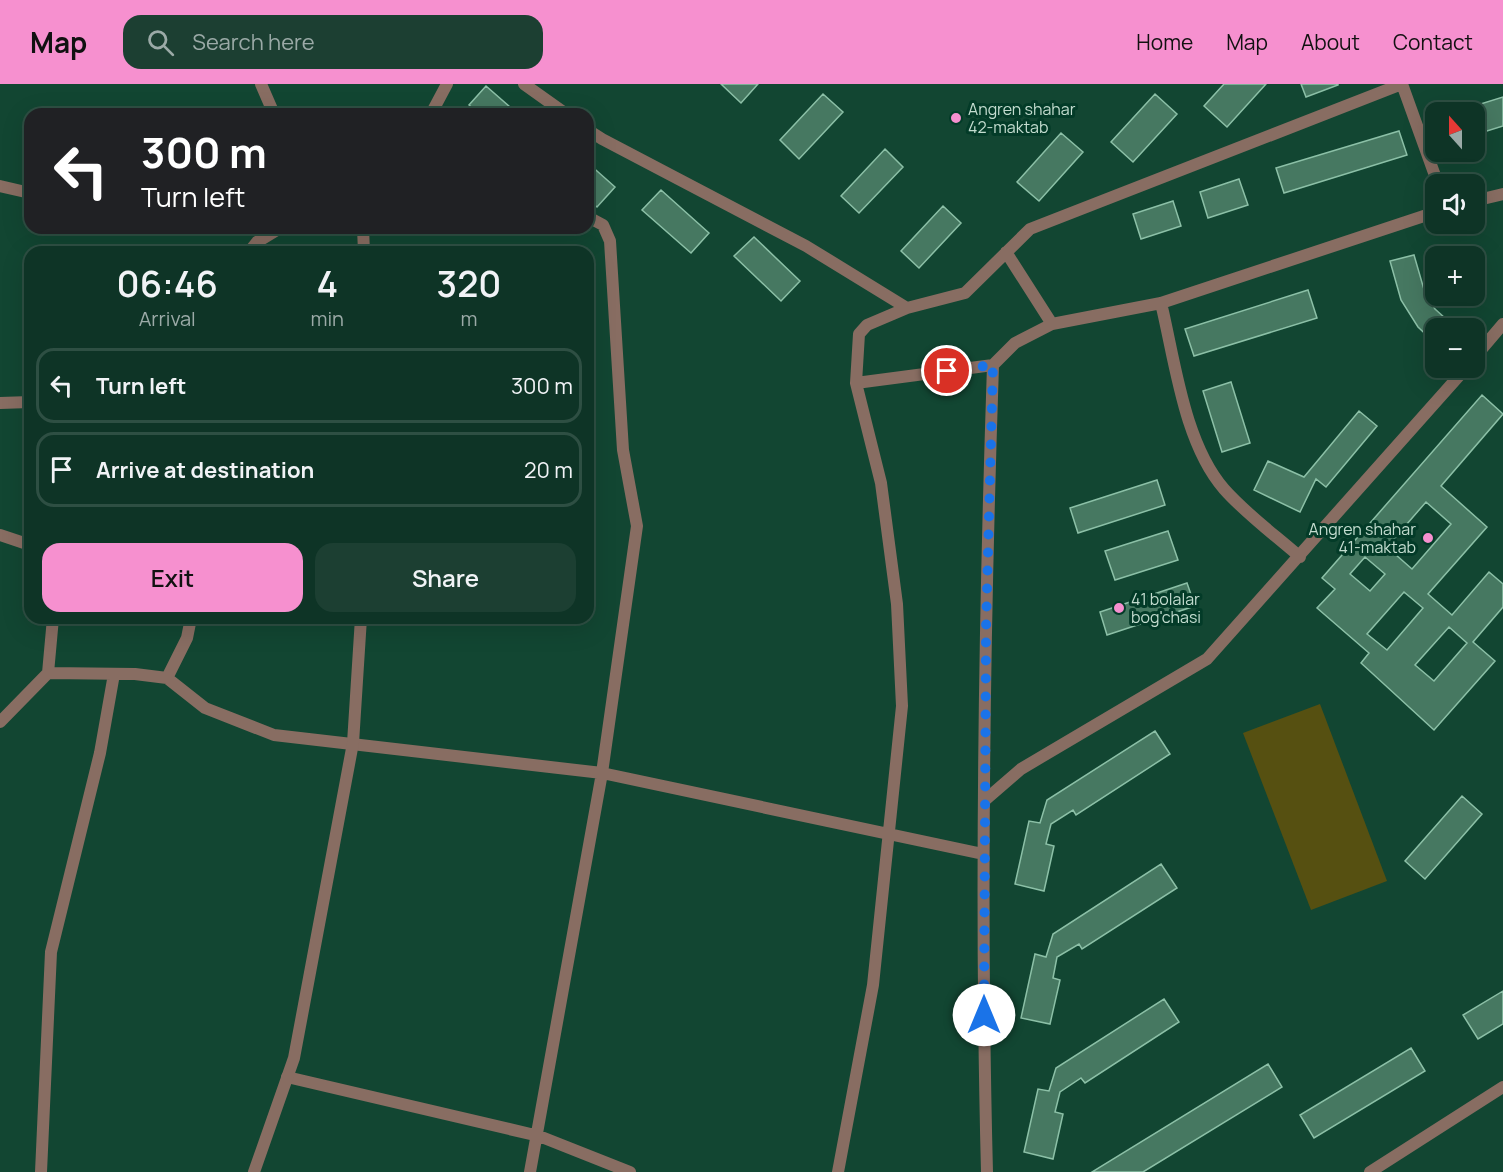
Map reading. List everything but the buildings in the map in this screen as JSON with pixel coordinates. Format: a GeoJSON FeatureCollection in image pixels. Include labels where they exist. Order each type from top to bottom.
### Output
{"type":"FeatureCollection","features":[{"type":"Feature","properties":{"kind":"street"},"geometry":{"type":"LineString","coordinates":[[261,84],[271,108]]}},
{"type":"Feature","properties":{"kind":"street"},"geometry":{"type":"LineString","coordinates":[[434,108],[447,84]]}},
{"type":"Feature","properties":{"kind":"street"},"geometry":{"type":"LineString","coordinates":[[524,84],[558,108]]}},
{"type":"Feature","properties":{"kind":"street"},"geometry":{"type":"LineString","coordinates":[[838,1172],[873,985],[902,706],[897,604],[881,483],[856,383],[858,338],[861,330],[907,308],[965,293],[1030,229],[1402,84],[1434,174]]}},
{"type":"Feature","properties":{"kind":"street"},"geometry":{"type":"LineString","coordinates":[[594,134],[806,246],[907,308]]}},
{"type":"Feature","properties":{"kind":"street"},"geometry":{"type":"LineString","coordinates":[[0,186],[24,192]]}},
{"type":"Feature","properties":{"kind":"street"},"geometry":{"type":"LineString","coordinates":[[1485,198],[1503,194]]}},
{"type":"Feature","properties":{"kind":"street"},"geometry":{"type":"LineString","coordinates":[[856,383],[993,365],[1015,343],[1052,324],[1161,303],[1425,216]]}},
{"type":"Feature","properties":{"kind":"street"},"geometry":{"type":"LineString","coordinates":[[530,1172],[539,1136],[577,899],[602,773],[637,526],[623,450],[610,241],[603,225],[594,220]]}},
{"type":"Feature","properties":{"kind":"street"},"geometry":{"type":"LineString","coordinates":[[253,246],[270,234]]}},
{"type":"Feature","properties":{"kind":"street"},"geometry":{"type":"LineString","coordinates":[[1006,252],[1052,324]]}},
{"type":"Feature","properties":{"kind":"street"},"geometry":{"type":"LineString","coordinates":[[1161,303],[1193,432],[1210,469],[1224,489],[1300,557]]}},
{"type":"Feature","properties":{"kind":"street"},"geometry":{"type":"LineString","coordinates":[[1485,345],[1503,324]]}},
{"type":"Feature","properties":{"kind":"street"},"geometry":{"type":"LineString","coordinates":[[987,1172],[983,854],[993,365]]}},
{"type":"Feature","properties":{"kind":"street"},"geometry":{"type":"LineString","coordinates":[[984,801],[1021,770],[1207,659],[1457,378]]}},
{"type":"Feature","properties":{"kind":"street"},"geometry":{"type":"LineString","coordinates":[[0,403],[24,402]]}},
{"type":"Feature","properties":{"kind":"street"},"geometry":{"type":"LineString","coordinates":[[0,535],[24,543]]}},
{"type":"Feature","properties":{"kind":"street"},"geometry":{"type":"LineString","coordinates":[[0,722],[48,673],[52,624]]}},
{"type":"Feature","properties":{"kind":"street"},"geometry":{"type":"LineString","coordinates":[[167,678],[187,638],[189,624]]}},
{"type":"Feature","properties":{"kind":"street"},"geometry":{"type":"LineString","coordinates":[[254,1172],[294,1058],[353,743],[362,624]]}},
{"type":"Feature","properties":{"kind":"street"},"geometry":{"type":"LineString","coordinates":[[48,673],[167,678],[205,708],[274,735],[602,773],[983,854]]}},
{"type":"Feature","properties":{"kind":"street"},"geometry":{"type":"LineString","coordinates":[[41,1172],[51,952],[100,753],[114,674]]}},
{"type":"Feature","properties":{"kind":"street"},"geometry":{"type":"LineString","coordinates":[[287,1077],[539,1136],[630,1172]]}},
{"type":"Feature","properties":{"kind":"street"},"geometry":{"type":"LineString","coordinates":[[1370,1172],[1503,1087]]}},
{"type":"Feature","properties":{"kind":"shaded area"},"geometry":{"type":"Polygon","coordinates":[[[1320,704],[1387,881],[1311,910],[1243,733],[1320,704]]]}},
{"type":"Feature","properties":{"kind":"place","name":"Angren shahar 42-maktab"},"geometry":{"type":"Point","coordinates":[956,118]}},
{"type":"Feature","properties":{"kind":"place","name":"Angren shahar 41-maktab"},"geometry":{"type":"Point","coordinates":[1428,538]}},
{"type":"Feature","properties":{"kind":"place","name":"41 bolalar bog'chasi"},"geometry":{"type":"Point","coordinates":[1119,608]}},
{"type":"Feature","properties":{"kind":"route"},"geometry":{"type":"LineString","coordinates":[[947,371],[993,365],[986,629],[983,854],[984,1015]]}}]}
